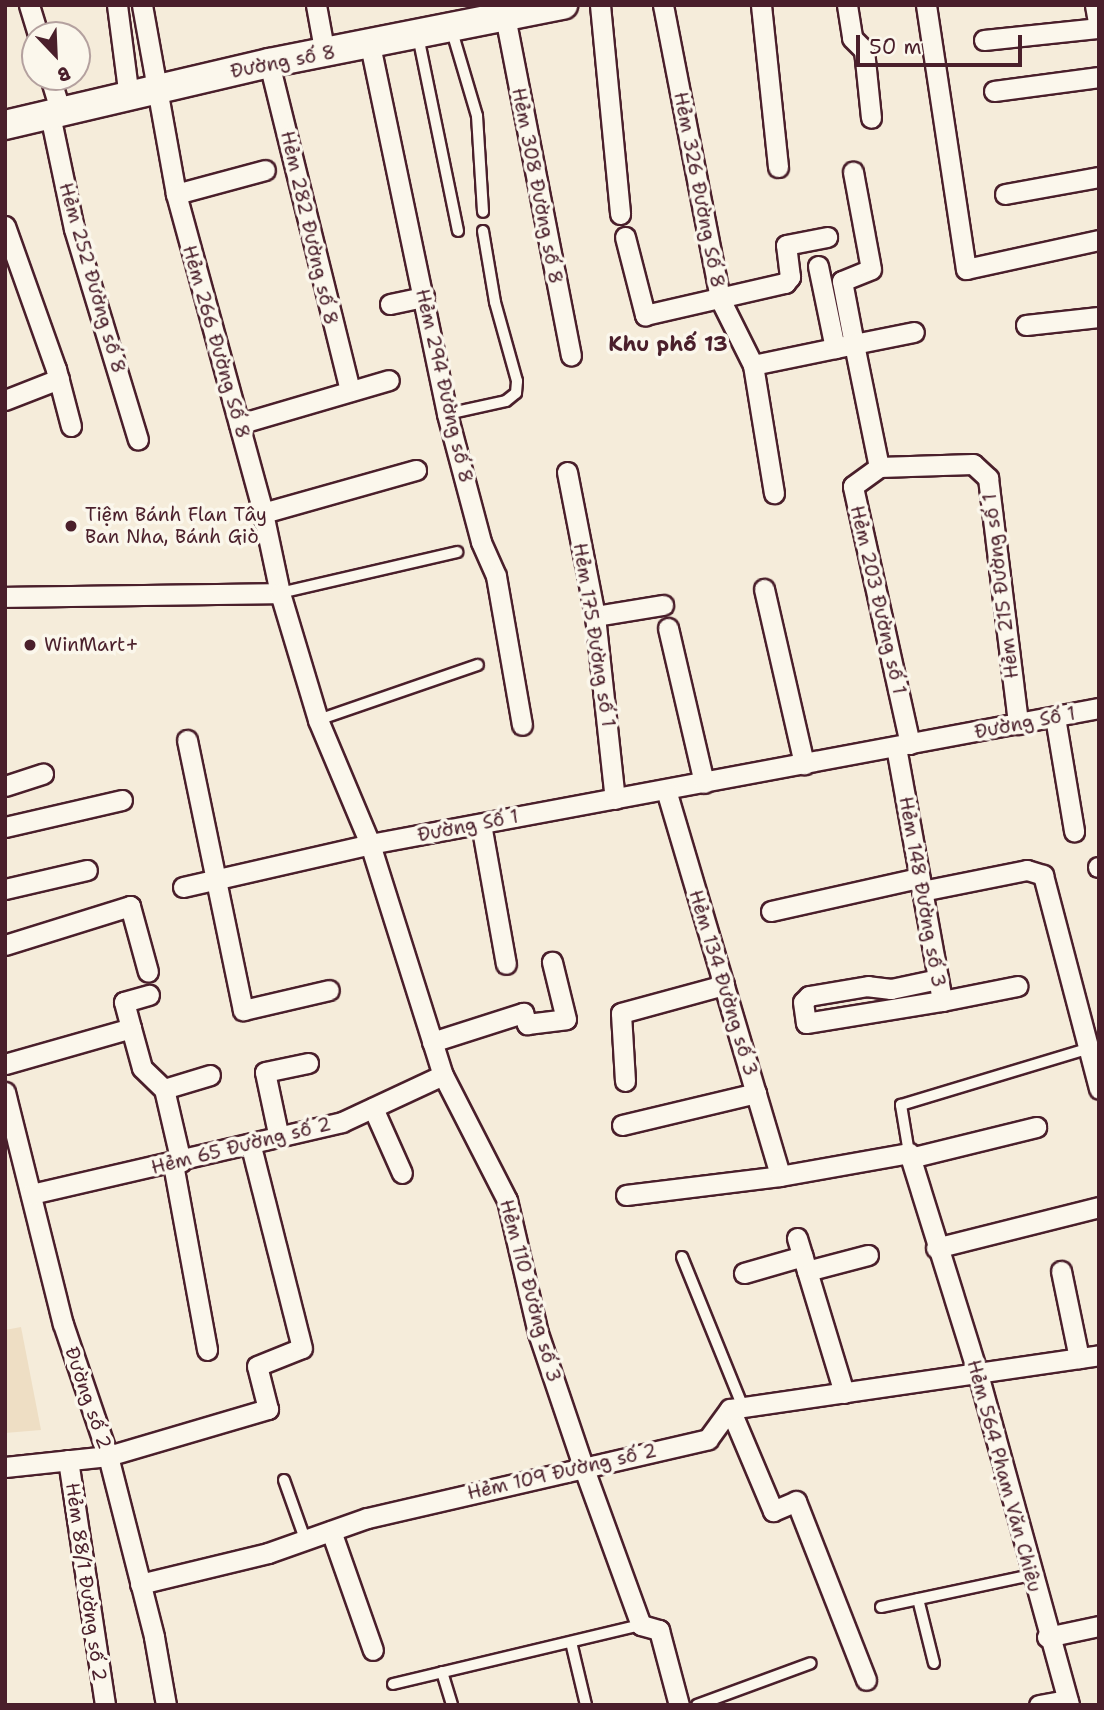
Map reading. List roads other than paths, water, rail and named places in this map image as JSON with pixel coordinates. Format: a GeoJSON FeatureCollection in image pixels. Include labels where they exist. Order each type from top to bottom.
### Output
{"type":"FeatureCollection","features":[{"type":"Feature","properties":{"kind":"street"},"geometry":{"type":"LineString","coordinates":[[117,5],[142,94]]}},
{"type":"Feature","properties":{"kind":"street"},"geometry":{"type":"LineString","coordinates":[[142,5],[142,94]]}},
{"type":"Feature","properties":{"kind":"street"},"geometry":{"type":"LineString","coordinates":[[316,5],[325,54]]}},
{"type":"Feature","properties":{"kind":"street","name":"Đường số 8"},"geometry":{"type":"LineString","coordinates":[[5,125],[269,63],[370,45],[504,11],[562,5]]}},
{"type":"Feature","properties":{"kind":"street"},"geometry":{"type":"LineString","coordinates":[[600,5],[620,214]]}},
{"type":"Feature","properties":{"kind":"street","name":"Hẻm 326 Đường Số 8"},"geometry":{"type":"LineString","coordinates":[[663,5],[720,299],[753,365],[775,493]]}},
{"type":"Feature","properties":{"kind":"street"},"geometry":{"type":"LineString","coordinates":[[761,5],[778,167]]}},
{"type":"Feature","properties":{"kind":"street"},"geometry":{"type":"LineString","coordinates":[[847,5],[852,38],[864,50],[871,118]]}},
{"type":"Feature","properties":{"kind":"street"},"geometry":{"type":"LineString","coordinates":[[926,5],[963,261],[972,271],[1099,240]]}},
{"type":"Feature","properties":{"kind":"street"},"geometry":{"type":"LineString","coordinates":[[984,40],[1099,28],[1095,5]]}},
{"type":"Feature","properties":{"kind":"street","name":"Hẻm 308 Đường số 8"},"geometry":{"type":"LineString","coordinates":[[504,11],[571,355]]}},
{"type":"Feature","properties":{"kind":"street","name":"Hẻm 294 Đường số 8"},"geometry":{"type":"LineString","coordinates":[[370,45],[447,414],[481,542],[496,576],[523,725]]}},
{"type":"Feature","properties":{"kind":"street","name":"Hẻm 282 Đường số 8"},"geometry":{"type":"LineString","coordinates":[[269,63],[350,391]]}},
{"type":"Feature","properties":{"kind":"street"},"geometry":{"type":"LineString","coordinates":[[994,92],[1099,77]]}},
{"type":"Feature","properties":{"kind":"street","name":"Hẻm 252 Đường số 8"},"geometry":{"type":"LineString","coordinates":[[52,91],[74,229],[138,440]]}},
{"type":"Feature","properties":{"kind":"street","name":"Hẻm 266 Đường Số 8"},"geometry":{"type":"LineString","coordinates":[[142,94],[176,194],[263,513],[280,593]]}},
{"type":"Feature","properties":{"kind":"street"},"geometry":{"type":"LineString","coordinates":[[176,194],[265,170]]}},
{"type":"Feature","properties":{"kind":"street"},"geometry":{"type":"LineString","coordinates":[[845,346],[842,281],[871,269],[853,172]]}},
{"type":"Feature","properties":{"kind":"street"},"geometry":{"type":"LineString","coordinates":[[1005,194],[1099,177]]}},
{"type":"Feature","properties":{"kind":"street"},"geometry":{"type":"LineString","coordinates":[[5,226],[59,379],[71,426]]}},
{"type":"Feature","properties":{"kind":"street"},"geometry":{"type":"LineString","coordinates":[[625,237],[645,315],[785,283],[790,277],[786,245],[827,237]]}},
{"type":"Feature","properties":{"kind":"street"},"geometry":{"type":"LineString","coordinates":[[818,266],[845,346],[879,467]]}},
{"type":"Feature","properties":{"kind":"street"},"geometry":{"type":"LineString","coordinates":[[390,304],[424,296]]}},
{"type":"Feature","properties":{"kind":"street"},"geometry":{"type":"LineString","coordinates":[[1026,325],[1099,317]]}},
{"type":"Feature","properties":{"kind":"street"},"geometry":{"type":"LineString","coordinates":[[753,365],[914,332]]}},
{"type":"Feature","properties":{"kind":"street"},"geometry":{"type":"LineString","coordinates":[[5,400],[59,379]]}},
{"type":"Feature","properties":{"kind":"street"},"geometry":{"type":"LineString","coordinates":[[239,424],[389,380]]}},
{"type":"Feature","properties":{"kind":"street","name":"Hẻm 215 Đường số 1"},"geometry":{"type":"LineString","coordinates":[[879,467],[973,464],[988,478],[1018,724]]}},
{"type":"Feature","properties":{"kind":"street","name":"Hẻm 203 Đường số 1"},"geometry":{"type":"LineString","coordinates":[[879,467],[853,486],[903,746]]}},
{"type":"Feature","properties":{"kind":"street"},"geometry":{"type":"LineString","coordinates":[[263,513],[415,470]]}},
{"type":"Feature","properties":{"kind":"street","name":"Hẻm 175 Đường số 1"},"geometry":{"type":"LineString","coordinates":[[567,472],[595,616],[615,799]]}},
{"type":"Feature","properties":{"kind":"street"},"geometry":{"type":"LineString","coordinates":[[764,589],[804,765]]}},
{"type":"Feature","properties":{"kind":"street"},"geometry":{"type":"LineString","coordinates":[[5,597],[280,593],[318,720],[370,844]]}},
{"type":"Feature","properties":{"kind":"street"},"geometry":{"type":"LineString","coordinates":[[595,616],[663,605]]}},
{"type":"Feature","properties":{"kind":"street"},"geometry":{"type":"LineString","coordinates":[[668,628],[704,783]]}},
{"type":"Feature","properties":{"kind":"street","name":"Đường Số 1"},"geometry":{"type":"LineString","coordinates":[[184,887],[370,844],[1099,708]]}},
{"type":"Feature","properties":{"kind":"street"},"geometry":{"type":"LineString","coordinates":[[1055,718],[1074,831]]}},
{"type":"Feature","properties":{"kind":"street"},"geometry":{"type":"LineString","coordinates":[[187,740],[243,1010],[329,990]]}},
{"type":"Feature","properties":{"kind":"street","name":"Hẻm 148 Đường số 3"},"geometry":{"type":"LineString","coordinates":[[903,746],[920,884],[942,1001],[1018,986]]}},
{"type":"Feature","properties":{"kind":"street"},"geometry":{"type":"LineString","coordinates":[[5,786],[43,774]]}},
{"type":"Feature","properties":{"kind":"street","name":"Hẻm 134 Đường số 3"},"geometry":{"type":"LineString","coordinates":[[666,790],[780,1176]]}},
{"type":"Feature","properties":{"kind":"street"},"geometry":{"type":"LineString","coordinates":[[5,827],[122,800]]}},
{"type":"Feature","properties":{"kind":"street"},"geometry":{"type":"LineString","coordinates":[[481,824],[506,964]]}},
{"type":"Feature","properties":{"kind":"street","name":"Hẻm 110 Đường số 3"},"geometry":{"type":"LineString","coordinates":[[370,844],[443,1075],[507,1200],[538,1333],[641,1625]]}},
{"type":"Feature","properties":{"kind":"street"},"geometry":{"type":"LineString","coordinates":[[5,889],[87,870]]}},
{"type":"Feature","properties":{"kind":"street"},"geometry":{"type":"LineString","coordinates":[[771,911],[920,884],[1027,870],[1043,875],[1099,1089]]}},
{"type":"Feature","properties":{"kind":"street"},"geometry":{"type":"LineString","coordinates":[[5,945],[130,906],[148,972]]}},
{"type":"Feature","properties":{"kind":"street"},"geometry":{"type":"LineString","coordinates":[[432,1042],[523,1013],[527,1024],[566,1019],[552,962]]}},
{"type":"Feature","properties":{"kind":"street"},"geometry":{"type":"LineString","coordinates":[[938,979],[891,989],[868,986],[809,996],[803,1002],[806,1023],[942,1001]]}},
{"type":"Feature","properties":{"kind":"street"},"geometry":{"type":"LineString","coordinates":[[625,1081],[621,1013],[724,985]]}},
{"type":"Feature","properties":{"kind":"street"},"geometry":{"type":"LineString","coordinates":[[149,995],[124,1002],[142,1068],[164,1089],[207,1350]]}},
{"type":"Feature","properties":{"kind":"street"},"geometry":{"type":"LineString","coordinates":[[5,1064],[131,1028]]}},
{"type":"Feature","properties":{"kind":"street"},"geometry":{"type":"LineString","coordinates":[[279,1138],[265,1072],[308,1063]]}},
{"type":"Feature","properties":{"kind":"street","name":"Hẻm 65 Đường số 2"},"geometry":{"type":"LineString","coordinates":[[31,1194],[251,1146],[342,1122],[443,1075]]}},
{"type":"Feature","properties":{"kind":"street"},"geometry":{"type":"LineString","coordinates":[[164,1089],[210,1076]]}},
{"type":"Feature","properties":{"kind":"street","name":"Đường số 2"},"geometry":{"type":"LineString","coordinates":[[5,1092],[63,1324],[108,1456],[140,1584],[166,1705]]}},
{"type":"Feature","properties":{"kind":"street"},"geometry":{"type":"LineString","coordinates":[[622,1125],[756,1093]]}},
{"type":"Feature","properties":{"kind":"street"},"geometry":{"type":"LineString","coordinates":[[373,1108],[402,1174]]}},
{"type":"Feature","properties":{"kind":"street"},"geometry":{"type":"LineString","coordinates":[[626,1195],[690,1189],[909,1156],[1037,1127]]}},
{"type":"Feature","properties":{"kind":"street"},"geometry":{"type":"LineString","coordinates":[[5,1467],[108,1456],[268,1409],[257,1366],[302,1349],[251,1146]]}},
{"type":"Feature","properties":{"kind":"street","name":"Hẻm 564 Phạm Văn Chiêu"},"geometry":{"type":"LineString","coordinates":[[909,1156],[978,1374],[1047,1637],[1069,1702]]}},
{"type":"Feature","properties":{"kind":"street"},"geometry":{"type":"LineString","coordinates":[[936,1248],[1099,1208]]}},
{"type":"Feature","properties":{"kind":"street"},"geometry":{"type":"LineString","coordinates":[[802,1255],[844,1393]]}},
{"type":"Feature","properties":{"kind":"street"},"geometry":{"type":"LineString","coordinates":[[744,1273],[802,1255],[868,1255]]}},
{"type":"Feature","properties":{"kind":"street"},"geometry":{"type":"LineString","coordinates":[[1061,1271],[1079,1358]]}},
{"type":"Feature","properties":{"kind":"street"},"geometry":{"type":"LineString","coordinates":[[866,1680],[796,1501],[773,1511],[737,1409],[1099,1355]]}},
{"type":"Feature","properties":{"kind":"street","name":"Hẻm 109 Đường số 2"},"geometry":{"type":"LineString","coordinates":[[140,1584],[268,1553],[331,1531],[583,1466],[708,1439],[737,1409]]}},
{"type":"Feature","properties":{"kind":"street","name":"Hẻm 88/1 Đường số 2"},"geometry":{"type":"LineString","coordinates":[[68,1460],[105,1705]]}},
{"type":"Feature","properties":{"kind":"street"},"geometry":{"type":"LineString","coordinates":[[331,1531],[373,1650]]}},
{"type":"Feature","properties":{"kind":"street"},"geometry":{"type":"LineString","coordinates":[[641,1625],[659,1630],[679,1705]]}},
{"type":"Feature","properties":{"kind":"street"},"geometry":{"type":"LineString","coordinates":[[1047,1637],[1099,1626]]}},
{"type":"Feature","properties":{"kind":"street"},"geometry":{"type":"LineString","coordinates":[[1039,1705],[1069,1702]]}},
{"type":"Feature","properties":{"kind":"lane"},"geometry":{"type":"LineString","coordinates":[[450,26],[477,116],[484,212]]}},
{"type":"Feature","properties":{"kind":"lane"},"geometry":{"type":"LineString","coordinates":[[417,32],[458,231]]}},
{"type":"Feature","properties":{"kind":"lane"},"geometry":{"type":"LineString","coordinates":[[447,414],[506,401],[516,393],[517,381],[495,302],[483,231]]}},
{"type":"Feature","properties":{"kind":"lane"},"geometry":{"type":"LineString","coordinates":[[280,593],[457,552]]}},
{"type":"Feature","properties":{"kind":"lane"},"geometry":{"type":"LineString","coordinates":[[318,720],[478,665]]}},
{"type":"Feature","properties":{"kind":"lane"},"geometry":{"type":"LineString","coordinates":[[909,1156],[901,1105],[1087,1049]]}},
{"type":"Feature","properties":{"kind":"lane"},"geometry":{"type":"LineString","coordinates":[[682,1257],[737,1409]]}},
{"type":"Feature","properties":{"kind":"lane"},"geometry":{"type":"LineString","coordinates":[[284,1480],[304,1539]]}},
{"type":"Feature","properties":{"kind":"lane"},"geometry":{"type":"LineString","coordinates":[[881,1607],[1031,1576]]}},
{"type":"Feature","properties":{"kind":"lane"},"geometry":{"type":"LineString","coordinates":[[918,1599],[934,1663]]}},
{"type":"Feature","properties":{"kind":"lane"},"geometry":{"type":"LineString","coordinates":[[393,1684],[641,1625]]}},
{"type":"Feature","properties":{"kind":"lane"},"geometry":{"type":"LineString","coordinates":[[571,1642],[586,1705]]}},
{"type":"Feature","properties":{"kind":"lane"},"geometry":{"type":"LineString","coordinates":[[697,1705],[811,1663]]}},
{"type":"Feature","properties":{"kind":"lane"},"geometry":{"type":"LineString","coordinates":[[442,1672],[452,1705]]}},
{"type":"Feature","properties":{"kind":"place","name":"Tiệm Bánh Flan Tây Ban Nha, Bánh Giò"},"geometry":{"type":"Point","coordinates":[71,526]}},
{"type":"Feature","properties":{"kind":"place","name":"WinMart+"},"geometry":{"type":"Point","coordinates":[30,645]}},
{"type":"Feature","properties":{"kind":"district","name":"Khu phố 13"},"geometry":{"type":"Point","coordinates":[668,344]}}]}
